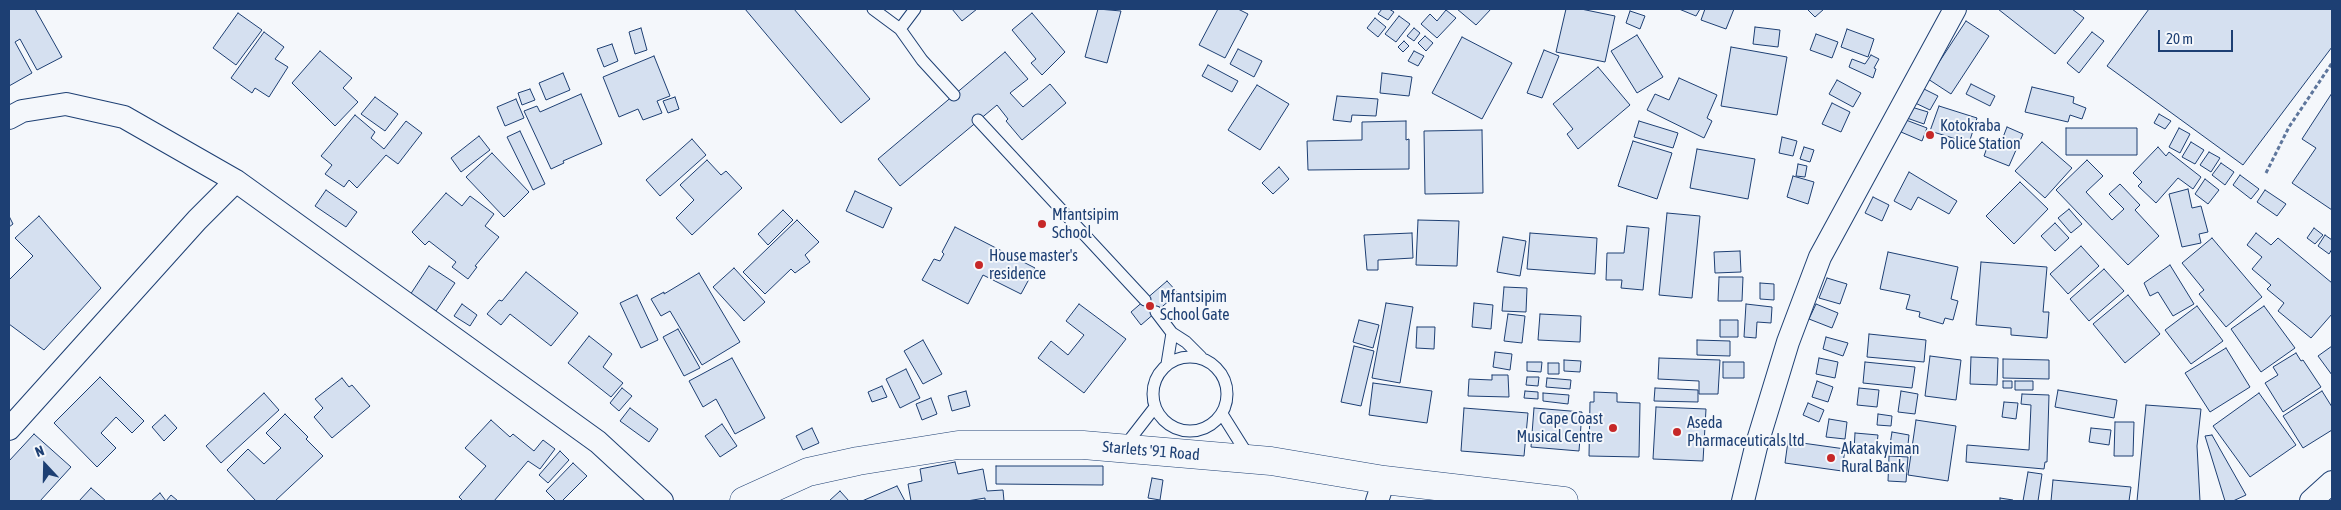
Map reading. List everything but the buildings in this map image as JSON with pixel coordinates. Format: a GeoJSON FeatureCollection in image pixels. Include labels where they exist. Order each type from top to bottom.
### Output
{"type":"FeatureCollection","features":[{"type":"Feature","properties":{"kind":"street"},"geometry":{"type":"LineString","coordinates":[[1744,501],[1756,447],[1782,362],[1820,257],[1955,9]]}},
{"type":"Feature","properties":{"kind":"street"},"geometry":{"type":"LineString","coordinates":[[9,118],[22,111],[66,104],[124,117],[236,181],[598,442],[662,501]]}},
{"type":"Feature","properties":{"kind":"street"},"geometry":{"type":"LineString","coordinates":[[9,429],[197,220],[236,181]]}},
{"type":"Feature","properties":{"kind":"street","name":"Starlets '91 Road"},"geometry":{"type":"LineString","coordinates":[[744,501],[808,472],[858,461],[958,445],[1083,445],[1250,459],[1381,491],[1564,501]]}},
{"type":"Feature","properties":{"kind":"street"},"geometry":{"type":"LineString","coordinates":[[2311,501],[2332,482]]}},
{"type":"Feature","properties":{"kind":"lane"},"geometry":{"type":"LineString","coordinates":[[874,9],[900,29],[922,60],[954,95]]}},
{"type":"Feature","properties":{"kind":"lane"},"geometry":{"type":"LineString","coordinates":[[900,29],[916,9]]}},
{"type":"Feature","properties":{"kind":"lane"},"geometry":{"type":"LineString","coordinates":[[978,120],[1145,300]]}},
{"type":"Feature","properties":{"kind":"lane"},"geometry":{"type":"LineString","coordinates":[[1156,312],[1172,333],[1186,342],[1201,357],[1216,366],[1226,380],[1227,398],[1222,414],[1214,423],[1203,429],[1192,431],[1180,430],[1169,425],[1155,407],[1152,395],[1154,383],[1159,373],[1167,364],[1177,358],[1201,357]]}},
{"type":"Feature","properties":{"kind":"lane"},"geometry":{"type":"LineString","coordinates":[[1167,364],[1172,333]]}},
{"type":"Feature","properties":{"kind":"lane"},"geometry":{"type":"LineString","coordinates":[[1123,448],[1155,407]]}},
{"type":"Feature","properties":{"kind":"lane"},"geometry":{"type":"LineString","coordinates":[[1222,414],[1250,459]]}},
{"type":"Feature","properties":{"kind":"path"},"geometry":{"type":"LineString","coordinates":[[2266,173],[2289,127],[2332,63]]}},
{"type":"Feature","properties":{"kind":"place","name":"Kotokraba Police Station"},"geometry":{"type":"Point","coordinates":[1930,135]}},
{"type":"Feature","properties":{"kind":"place","name":"Mfantsipim School"},"geometry":{"type":"Point","coordinates":[1042,224]}},
{"type":"Feature","properties":{"kind":"place","name":"House master's residence"},"geometry":{"type":"Point","coordinates":[979,265]}},
{"type":"Feature","properties":{"kind":"place","name":"Mfantsipim School Gate"},"geometry":{"type":"Point","coordinates":[1150,306]}},
{"type":"Feature","properties":{"kind":"place","name":"Cape Coast Musical Centre"},"geometry":{"type":"Point","coordinates":[1613,428]}},
{"type":"Feature","properties":{"kind":"place","name":"Aseda Pharmaceuticals ltd"},"geometry":{"type":"Point","coordinates":[1677,432]}},
{"type":"Feature","properties":{"kind":"place","name":"Akatakyiman Rural Bank"},"geometry":{"type":"Point","coordinates":[1831,458]}}]}
